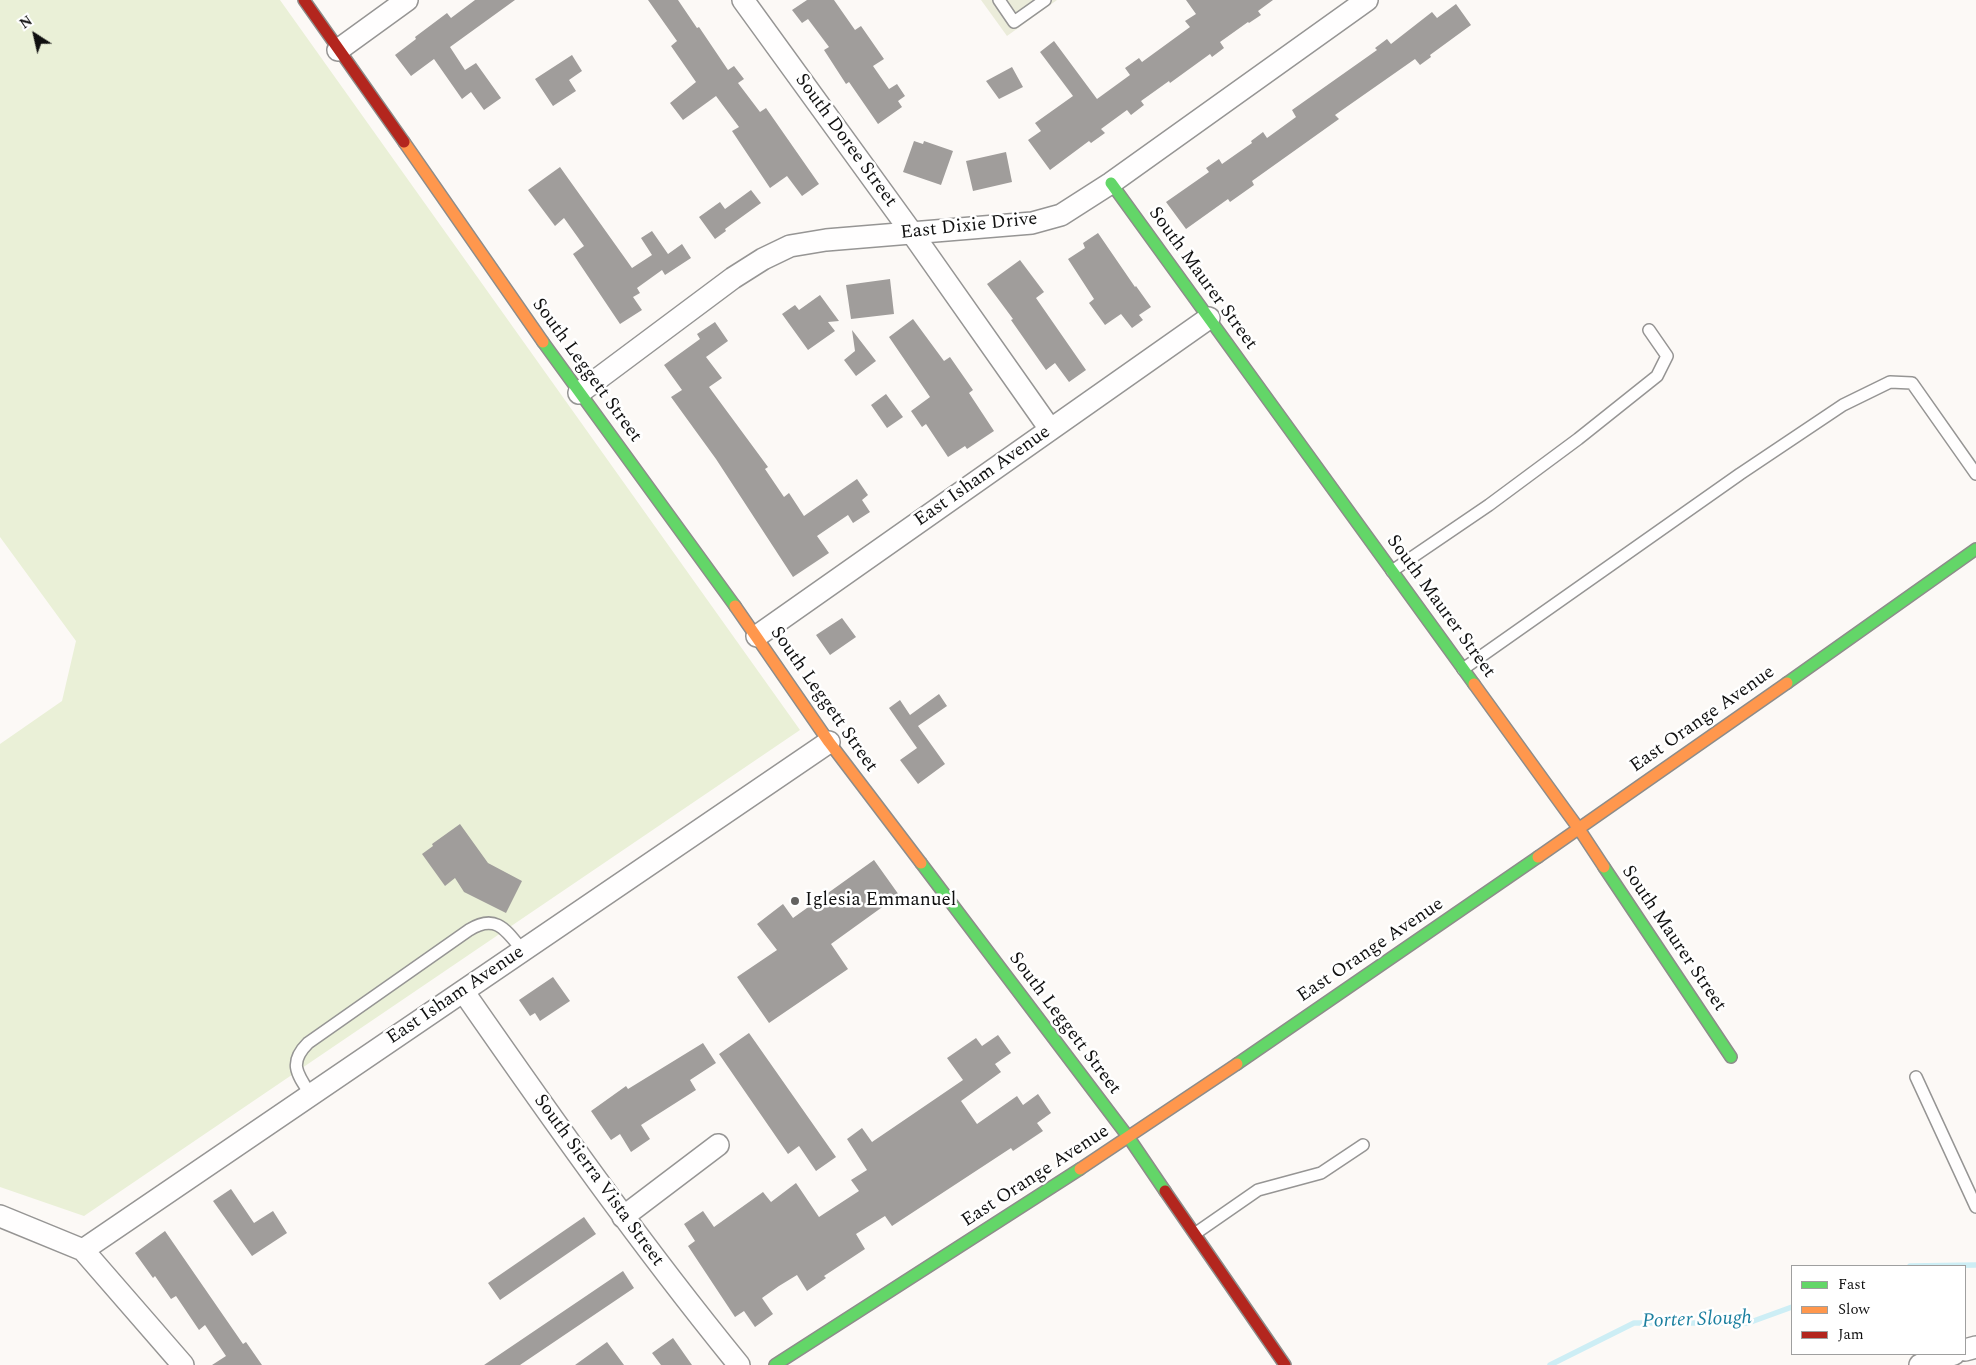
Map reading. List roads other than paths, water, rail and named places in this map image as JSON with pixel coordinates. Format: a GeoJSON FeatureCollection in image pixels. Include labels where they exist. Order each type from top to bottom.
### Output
{"type":"FeatureCollection","features":[{"type":"Feature","properties":{"kind":"street","name":"South Leggett Street"},"geometry":{"type":"LineString","coordinates":[[304,0],[579,393],[757,636],[829,742],[1129,1138],[1285,1365]]}},
{"type":"Feature","properties":{"kind":"street"},"geometry":{"type":"LineString","coordinates":[[338,50],[407,0]]}},
{"type":"Feature","properties":{"kind":"street","name":"South Doree Street"},"geometry":{"type":"LineString","coordinates":[[743,0],[912,233],[1050,430]]}},
{"type":"Feature","properties":{"kind":"street","name":"East Dixie Drive"},"geometry":{"type":"LineString","coordinates":[[579,393],[733,278],[763,259],[790,246],[826,240],[1032,223],[1061,215],[1112,183],[1367,0]]}},
{"type":"Feature","properties":{"kind":"street","name":"South Maurer Street"},"geometry":{"type":"LineString","coordinates":[[1112,183],[1579,829],[1731,1057]]}},
{"type":"Feature","properties":{"kind":"street","name":"East Isham Avenue"},"geometry":{"type":"LineString","coordinates":[[757,636],[1210,318]]}},
{"type":"Feature","properties":{"kind":"street","name":"East Orange Avenue"},"geometry":{"type":"LineString","coordinates":[[775,1365],[1129,1138],[1579,829],[1976,549]]}},
{"type":"Feature","properties":{"kind":"street","name":"East Isham Avenue"},"geometry":{"type":"LineString","coordinates":[[83,1250],[829,742]]}},
{"type":"Feature","properties":{"kind":"street","name":"South Sierra Vista Street"},"geometry":{"type":"LineString","coordinates":[[463,991],[571,1147],[679,1292],[739,1365]]}},
{"type":"Feature","properties":{"kind":"street"},"geometry":{"type":"LineString","coordinates":[[623,1217],[718,1145]]}},
{"type":"Feature","properties":{"kind":"street"},"geometry":{"type":"LineString","coordinates":[[0,1216],[83,1250],[183,1365]]}},
{"type":"Feature","properties":{"kind":"street"},"geometry":{"type":"LineString","coordinates":[[1920,1365],[1951,1355]]}},
{"type":"Feature","properties":{"kind":"lane"},"geometry":{"type":"LineString","coordinates":[[999,0],[1014,22],[1045,0]]}},
{"type":"Feature","properties":{"kind":"lane"},"geometry":{"type":"LineString","coordinates":[[1392,571],[1489,505],[1578,439],[1657,376],[1667,356],[1649,330]]}},
{"type":"Feature","properties":{"kind":"lane"},"geometry":{"type":"LineString","coordinates":[[1463,669],[1740,474],[1843,405],[1890,382],[1912,383],[1976,474]]}},
{"type":"Feature","properties":{"kind":"lane"},"geometry":{"type":"LineString","coordinates":[[311,1095],[299,1077],[296,1065],[298,1052],[308,1043],[469,930],[481,923],[497,924],[507,931],[523,951]]}},
{"type":"Feature","properties":{"kind":"lane"},"geometry":{"type":"LineString","coordinates":[[1916,1077],[1976,1207]]}},
{"type":"Feature","properties":{"kind":"lane"},"geometry":{"type":"LineString","coordinates":[[1196,1233],[1258,1190],[1321,1173],[1363,1145]]}},
{"type":"Feature","properties":{"kind":"waterway","name":"Porter Slough"},"geometry":{"type":"LineString","coordinates":[[1966,1265],[1976,1265]]}},
{"type":"Feature","properties":{"kind":"waterway","name":"Porter Slough"},"geometry":{"type":"LineString","coordinates":[[1550,1365],[1634,1323],[1748,1323],[1791,1307]]}},
{"type":"Feature","properties":{"kind":"place","name":"Iglesia Emmanuel"},"geometry":{"type":"Point","coordinates":[795,901]}}]}
